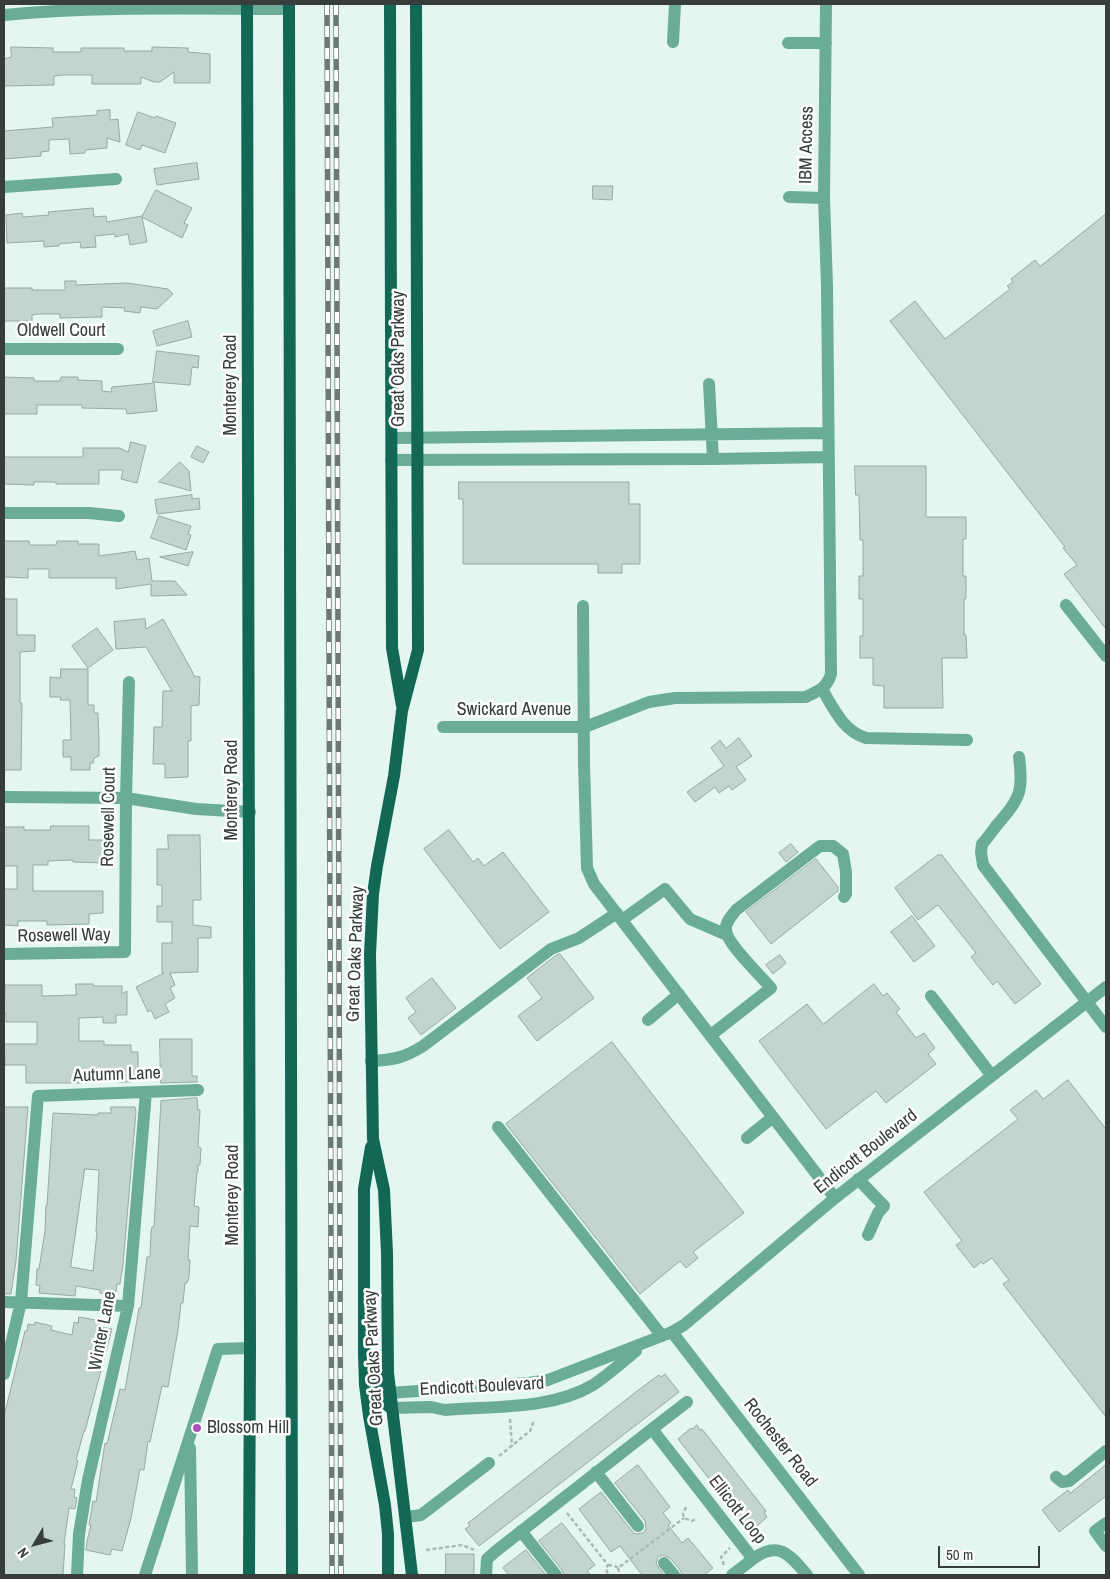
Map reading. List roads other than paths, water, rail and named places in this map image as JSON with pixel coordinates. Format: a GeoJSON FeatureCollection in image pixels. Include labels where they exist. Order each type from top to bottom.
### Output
{"type":"FeatureCollection","features":[{"type":"Feature","properties":{"kind":"main road","name":"Great Oaks Parkway"},"geometry":{"type":"LineString","coordinates":[[390,4],[392,648],[402,711]]}},
{"type":"Feature","properties":{"kind":"main road","name":"Great Oaks Parkway"},"geometry":{"type":"LineString","coordinates":[[412,1575],[391,1408],[384,1190],[373,1139],[370,954],[373,894],[394,776],[402,711],[418,650],[416,4]]}},
{"type":"Feature","properties":{"kind":"main road","name":"Monterey Road"},"geometry":{"type":"LineString","coordinates":[[247,6],[250,812],[249,1575]]}},
{"type":"Feature","properties":{"kind":"main road"},"geometry":{"type":"LineString","coordinates":[[289,6],[292,1575]]}},
{"type":"Feature","properties":{"kind":"main road","name":"Great Oaks Parkway"},"geometry":{"type":"LineString","coordinates":[[373,1139],[364,1190],[365,1385],[385,1505],[388,1534],[388,1575]]}},
{"type":"Feature","properties":{"kind":"main road"},"geometry":{"type":"LineString","coordinates":[[364,1354],[376,1372],[378,1395],[382,1402],[391,1408]]}},
{"type":"Feature","properties":{"kind":"street"},"geometry":{"type":"LineString","coordinates":[[673,42],[675,4]]}},
{"type":"Feature","properties":{"kind":"street","name":"IBM Access"},"geometry":{"type":"LineString","coordinates":[[822,689],[832,674],[827,286],[824,198],[826,4]]}},
{"type":"Feature","properties":{"kind":"street"},"geometry":{"type":"LineString","coordinates":[[4,15],[128,6],[289,6]]}},
{"type":"Feature","properties":{"kind":"street"},"geometry":{"type":"LineString","coordinates":[[788,43],[826,43]]}},
{"type":"Feature","properties":{"kind":"street"},"geometry":{"type":"LineString","coordinates":[[4,187],[116,179]]}},
{"type":"Feature","properties":{"kind":"street"},"geometry":{"type":"LineString","coordinates":[[789,197],[824,198]]}},
{"type":"Feature","properties":{"kind":"street","name":"Oldwell Court"},"geometry":{"type":"LineString","coordinates":[[4,349],[118,349]]}},
{"type":"Feature","properties":{"kind":"street"},"geometry":{"type":"LineString","coordinates":[[709,384],[713,459]]}},
{"type":"Feature","properties":{"kind":"street"},"geometry":{"type":"LineString","coordinates":[[392,438],[828,433]]}},
{"type":"Feature","properties":{"kind":"street"},"geometry":{"type":"LineString","coordinates":[[391,460],[829,457]]}},
{"type":"Feature","properties":{"kind":"street"},"geometry":{"type":"LineString","coordinates":[[4,513],[89,513],[119,516]]}},
{"type":"Feature","properties":{"kind":"street"},"geometry":{"type":"LineString","coordinates":[[1066,605],[1106,656]]}},
{"type":"Feature","properties":{"kind":"street"},"geometry":{"type":"LineString","coordinates":[[583,606],[587,868],[594,884],[835,1198]]}},
{"type":"Feature","properties":{"kind":"street","name":"Rosewell Court"},"geometry":{"type":"LineString","coordinates":[[125,952],[129,682]]}},
{"type":"Feature","properties":{"kind":"street"},"geometry":{"type":"LineString","coordinates":[[585,727],[649,702],[675,698],[806,697],[822,689],[840,720],[857,735],[866,738],[967,740]]}},
{"type":"Feature","properties":{"kind":"street","name":"Swickard Avenue"},"geometry":{"type":"LineString","coordinates":[[443,727],[585,727]]}},
{"type":"Feature","properties":{"kind":"street"},"geometry":{"type":"LineString","coordinates":[[1019,757],[1021,772],[1020,794],[1016,803],[982,844],[981,858],[991,875],[1106,1026]]}},
{"type":"Feature","properties":{"kind":"street"},"geometry":{"type":"LineString","coordinates":[[4,797],[126,798],[196,809],[250,812]]}},
{"type":"Feature","properties":{"kind":"street"},"geometry":{"type":"LineString","coordinates":[[710,1035],[771,988],[727,935],[725,928],[727,922],[736,910],[820,846],[833,846],[843,854],[846,872],[846,894],[844,897]]}},
{"type":"Feature","properties":{"kind":"street"},"geometry":{"type":"LineString","coordinates":[[371,1061],[395,1060],[407,1056],[423,1046],[551,949],[579,938],[665,889],[690,919],[727,935]]}},
{"type":"Feature","properties":{"kind":"street","name":"Rosewell Way"},"geometry":{"type":"LineString","coordinates":[[4,954],[125,952]]}},
{"type":"Feature","properties":{"kind":"street","name":"Endicott Boulevard"},"geometry":{"type":"LineString","coordinates":[[390,1393],[548,1380],[667,1334],[684,1325],[835,1198],[1106,987]]}},
{"type":"Feature","properties":{"kind":"street"},"geometry":{"type":"LineString","coordinates":[[648,1020],[679,994]]}},
{"type":"Feature","properties":{"kind":"street"},"geometry":{"type":"LineString","coordinates":[[931,996],[992,1076]]}},
{"type":"Feature","properties":{"kind":"street","name":"Autumn Lane"},"geometry":{"type":"LineString","coordinates":[[21,1302],[38,1096],[198,1090]]}},
{"type":"Feature","properties":{"kind":"street","name":"Winter Lane"},"geometry":{"type":"LineString","coordinates":[[77,1575],[79,1534],[88,1480],[128,1306],[146,1092]]}},
{"type":"Feature","properties":{"kind":"street"},"geometry":{"type":"LineString","coordinates":[[747,1138],[773,1117]]}},
{"type":"Feature","properties":{"kind":"street","name":"Rochester Road"},"geometry":{"type":"LineString","coordinates":[[498,1127],[667,1334],[859,1575]]}},
{"type":"Feature","properties":{"kind":"street"},"geometry":{"type":"LineString","coordinates":[[858,1180],[884,1206],[878,1213],[868,1235]]}},
{"type":"Feature","properties":{"kind":"street"},"geometry":{"type":"LineString","coordinates":[[4,1302],[128,1306]]}},
{"type":"Feature","properties":{"kind":"street"},"geometry":{"type":"LineString","coordinates":[[4,1374],[21,1302]]}},
{"type":"Feature","properties":{"kind":"street","name":"Endicott Boulevard"},"geometry":{"type":"LineString","coordinates":[[391,1408],[431,1407],[445,1410],[542,1403],[564,1398],[594,1384],[647,1342]]}},
{"type":"Feature","properties":{"kind":"street"},"geometry":{"type":"LineString","coordinates":[[145,1575],[218,1349],[250,1348]]}},
{"type":"Feature","properties":{"kind":"street"},"geometry":{"type":"LineString","coordinates":[[474,1387],[476,1408]]}},
{"type":"Feature","properties":{"kind":"street"},"geometry":{"type":"LineString","coordinates":[[486,1575],[487,1559],[521,1530],[687,1402]]}},
{"type":"Feature","properties":{"kind":"street","name":"Ellicott Loop"},"geometry":{"type":"LineString","coordinates":[[652,1429],[753,1560],[763,1552],[779,1550],[792,1557],[807,1575]]}},
{"type":"Feature","properties":{"kind":"street"},"geometry":{"type":"LineString","coordinates":[[190,1435],[192,1575]]}},
{"type":"Feature","properties":{"kind":"street"},"geometry":{"type":"LineString","coordinates":[[1056,1477],[1062,1482],[1069,1481],[1106,1451]]}},
{"type":"Feature","properties":{"kind":"street"},"geometry":{"type":"LineString","coordinates":[[406,1517],[421,1515],[489,1463]]}},
{"type":"Feature","properties":{"kind":"street"},"geometry":{"type":"LineString","coordinates":[[596,1472],[638,1526]]}},
{"type":"Feature","properties":{"kind":"street"},"geometry":{"type":"LineString","coordinates":[[1106,1523],[1095,1531],[1106,1546]]}},
{"type":"Feature","properties":{"kind":"street"},"geometry":{"type":"LineString","coordinates":[[521,1530],[556,1575]]}},
{"type":"Feature","properties":{"kind":"street"},"geometry":{"type":"LineString","coordinates":[[730,1573],[753,1560]]}},
{"type":"Feature","properties":{"kind":"street"},"geometry":{"type":"LineString","coordinates":[[664,1563],[674,1575]]}},
{"type":"Feature","properties":{"kind":"railway"},"geometry":{"type":"LineString","coordinates":[[327,4],[332,1575]]}},
{"type":"Feature","properties":{"kind":"railway"},"geometry":{"type":"LineString","coordinates":[[336,4],[341,1575]]}},
{"type":"Feature","properties":{"kind":"place","name":"Blossom Hill"},"geometry":{"type":"Point","coordinates":[197,1428]}}]}
